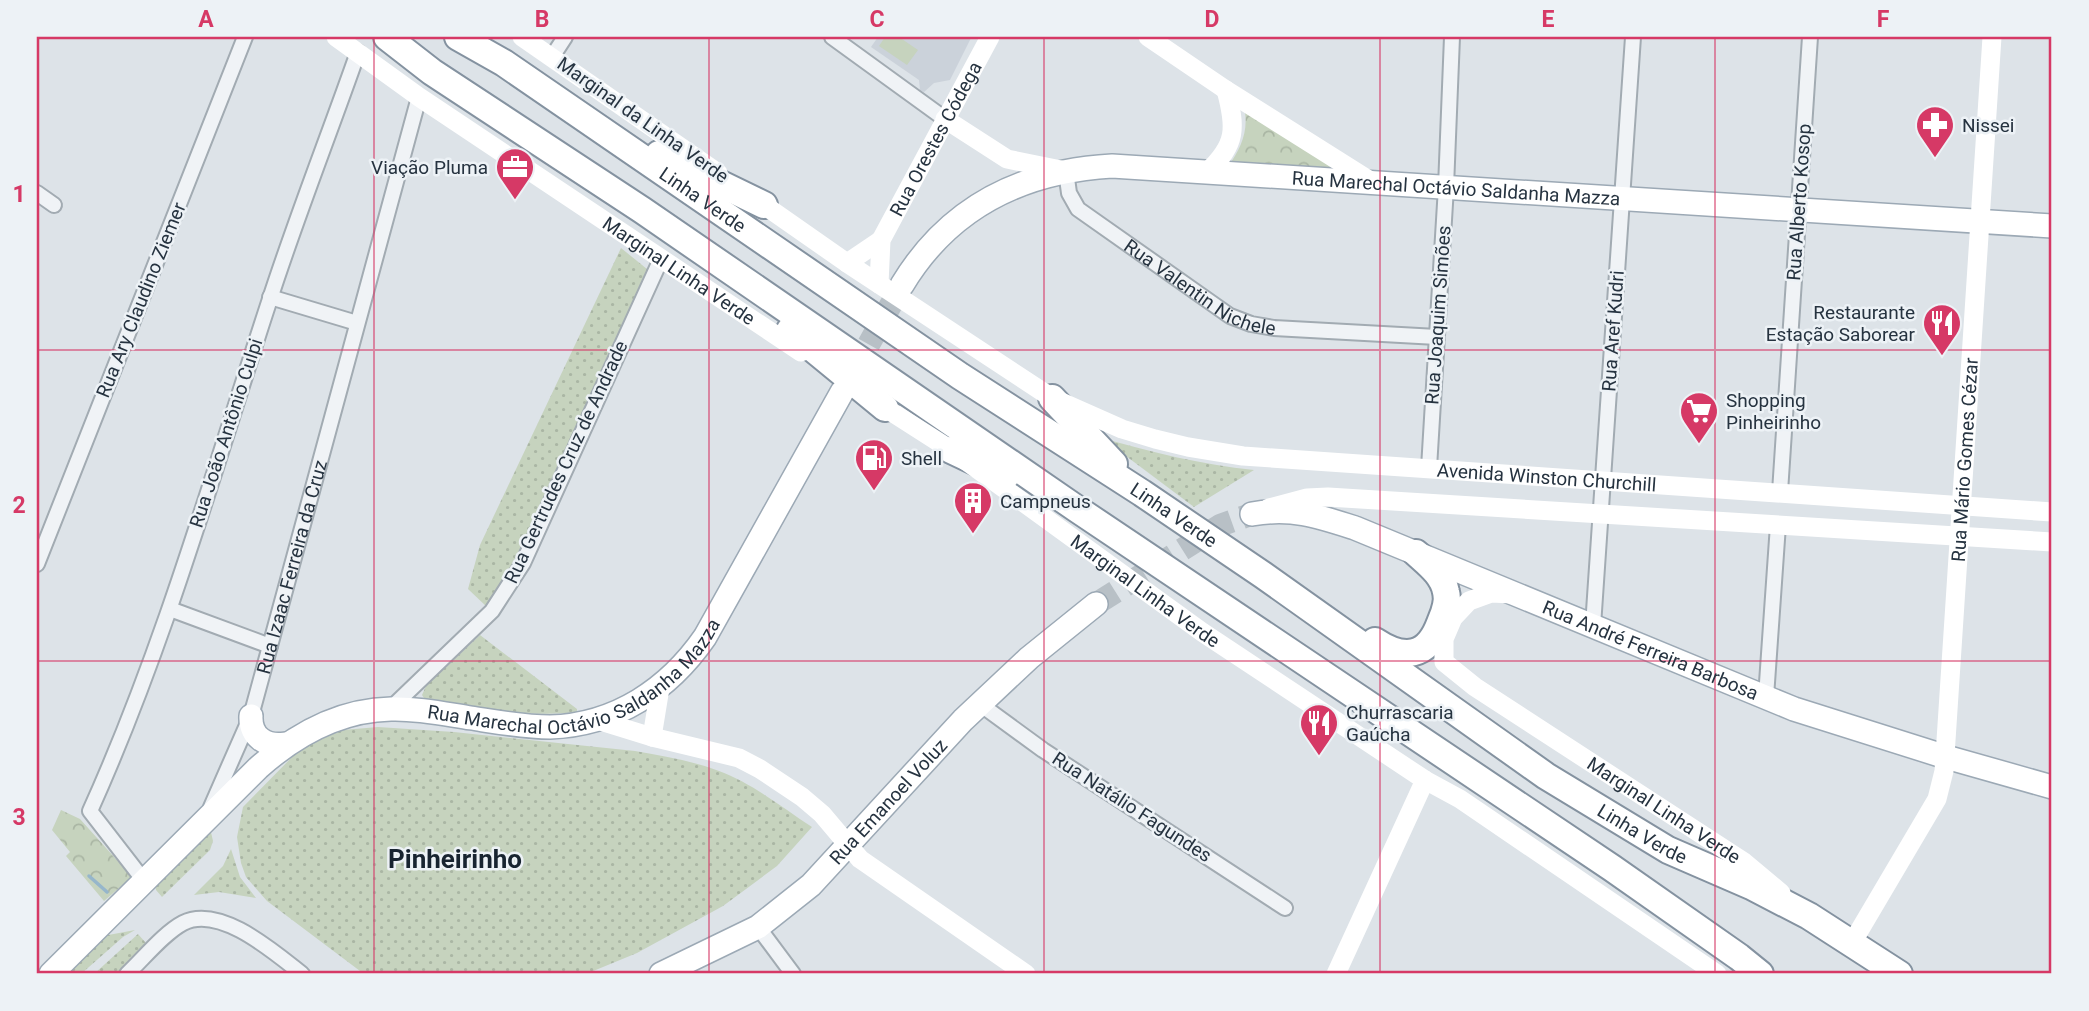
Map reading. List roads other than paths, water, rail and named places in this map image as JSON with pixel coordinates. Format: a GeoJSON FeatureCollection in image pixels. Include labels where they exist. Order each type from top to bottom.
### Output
{"type":"FeatureCollection","features":[{"type":"Feature","properties":{"kind":"highway"},"geometry":{"type":"LineString","coordinates":[[387,37],[432,72],[642,210],[1077,509],[1612,868],[1760,974]]}},
{"type":"Feature","properties":{"kind":"highway","name":"Linha Verde"},"geometry":{"type":"LineString","coordinates":[[458,37],[505,63],[960,376],[1142,493],[1263,575],[1546,776],[1668,850],[1751,886],[1809,916],[1899,974]]}},
{"type":"Feature","properties":{"kind":"highway"},"geometry":{"type":"LineString","coordinates":[[553,97],[594,113],[655,152],[764,205]]}},
{"type":"Feature","properties":{"kind":"highway"},"geometry":{"type":"LineString","coordinates":[[642,210],[885,408]]}},
{"type":"Feature","properties":{"kind":"highway"},"geometry":{"type":"LineString","coordinates":[[1052,398],[1142,493]]}},
{"type":"Feature","properties":{"kind":"highway"},"geometry":{"type":"LineString","coordinates":[[951,450],[1077,509]]}},
{"type":"Feature","properties":{"kind":"highway"},"geometry":{"type":"LineString","coordinates":[[1263,575],[1284,580],[1387,649],[1410,653],[1423,650],[1435,635],[1447,603],[1446,590],[1440,576],[1416,553]]}},
{"type":"Feature","properties":{"kind":"main road","name":"Marginal Linha Verde"},"geometry":{"type":"LineString","coordinates":[[335,37],[419,97],[951,450],[1202,632],[1425,780],[1460,799],[1717,974]]}},
{"type":"Feature","properties":{"kind":"main road","name":"Marginal da Linha Verde"},"geometry":{"type":"LineString","coordinates":[[522,37],[764,205]]}},
{"type":"Feature","properties":{"kind":"main road","name":"Rua Orestes Códega"},"geometry":{"type":"LineString","coordinates":[[879,284],[881,240],[990,37]]}},
{"type":"Feature","properties":{"kind":"main road"},"geometry":{"type":"LineString","coordinates":[[1148,37],[1226,90],[1372,182]]}},
{"type":"Feature","properties":{"kind":"main road","name":"Rua Mário Gomes Cézar"},"geometry":{"type":"LineString","coordinates":[[1852,943],[1937,799],[1946,757],[1992,37]]}},
{"type":"Feature","properties":{"kind":"main road"},"geometry":{"type":"LineString","coordinates":[[1207,172],[1221,159],[1233,138],[1233,117],[1226,90]]}},
{"type":"Feature","properties":{"kind":"main road"},"geometry":{"type":"LineString","coordinates":[[945,119],[1007,159],[1066,171]]}},
{"type":"Feature","properties":{"kind":"main road"},"geometry":{"type":"LineString","coordinates":[[1007,159],[1007,189]]}},
{"type":"Feature","properties":{"kind":"main road","name":"Rua Marechal Octávio Saldanha Mazza"},"geometry":{"type":"LineString","coordinates":[[902,285],[928,247],[976,206],[1007,189],[1066,171],[1112,166],[2052,226]]}},
{"type":"Feature","properties":{"kind":"main road"},"geometry":{"type":"LineString","coordinates":[[764,205],[1052,398]]}},
{"type":"Feature","properties":{"kind":"main road","name":"Rua Orestes Códega"},"geometry":{"type":"LineString","coordinates":[[847,263],[881,240]]}},
{"type":"Feature","properties":{"kind":"main road","name":"Rua Marechal Octávio Saldanha Mazza"},"geometry":{"type":"LineString","coordinates":[[205,820],[285,744],[325,722],[390,709],[552,727],[597,720],[625,709],[660,688],[681,669],[705,637],[842,392]]}},
{"type":"Feature","properties":{"kind":"main road","name":"Avenida Winston Churchill"},"geometry":{"type":"LineString","coordinates":[[1052,398],[1122,429],[1188,447],[1242,456],[2052,512]]}},
{"type":"Feature","properties":{"kind":"main road","name":"Avenida Winston Churchill"},"geometry":{"type":"LineString","coordinates":[[1252,514],[1287,502],[1328,497],[2052,542]]}},
{"type":"Feature","properties":{"kind":"main road","name":"Rua André Ferreira Barbosa"},"geometry":{"type":"LineString","coordinates":[[1252,514],[1285,510],[1312,514],[1355,528],[1839,725],[2052,787]]}},
{"type":"Feature","properties":{"kind":"main road","name":"Marginal Linha Verde"},"geometry":{"type":"LineString","coordinates":[[1514,594],[1491,593],[1469,601],[1453,618],[1444,639],[1444,662],[1475,687],[1744,862],[1809,916]]}},
{"type":"Feature","properties":{"kind":"main road","name":"Rua Emanoel Voluz"},"geometry":{"type":"LineString","coordinates":[[661,974],[758,927],[811,885],[963,720],[1029,658],[1096,604]]}},
{"type":"Feature","properties":{"kind":"main road"},"geometry":{"type":"LineString","coordinates":[[652,737],[660,688]]}},
{"type":"Feature","properties":{"kind":"main road"},"geometry":{"type":"LineString","coordinates":[[251,716],[254,733],[262,741],[272,745],[285,744]]}},
{"type":"Feature","properties":{"kind":"main road"},"geometry":{"type":"LineString","coordinates":[[597,720],[652,737],[739,758],[761,769],[802,796],[822,814],[860,859],[1026,974]]}},
{"type":"Feature","properties":{"kind":"main road"},"geometry":{"type":"LineString","coordinates":[[1336,974],[1425,780]]}},
{"type":"Feature","properties":{"kind":"main road","name":"Rua Izaac Ferreira da Cruz"},"geometry":{"type":"LineString","coordinates":[[51,974],[205,820]]}},
{"type":"Feature","properties":{"kind":"street","name":"Rua Ary Claudino Ziemer"},"geometry":{"type":"LineString","coordinates":[[37,564],[245,37]]}},
{"type":"Feature","properties":{"kind":"street"},"geometry":{"type":"LineString","coordinates":[[552,57],[565,37]]}},
{"type":"Feature","properties":{"kind":"street"},"geometry":{"type":"LineString","coordinates":[[832,37],[945,119]]}},
{"type":"Feature","properties":{"kind":"street","name":"Rua Joaquim Simões"},"geometry":{"type":"LineString","coordinates":[[1429,468],[1452,37]]}},
{"type":"Feature","properties":{"kind":"street","name":"Rua Aref Kudri"},"geometry":{"type":"LineString","coordinates":[[1593,626],[1633,37]]}},
{"type":"Feature","properties":{"kind":"street","name":"Rua Alberto Kosop"},"geometry":{"type":"LineString","coordinates":[[1780,492],[1810,37]]}},
{"type":"Feature","properties":{"kind":"street","name":"Rua João Antônio Culpi"},"geometry":{"type":"LineString","coordinates":[[145,882],[90,811],[121,742],[170,609],[270,297],[358,52]]}},
{"type":"Feature","properties":{"kind":"street","name":"Rua Izaac Ferreira da Cruz"},"geometry":{"type":"LineString","coordinates":[[205,820],[251,716],[419,97]]}},
{"type":"Feature","properties":{"kind":"street","name":"Rua Valentin Nichele"},"geometry":{"type":"LineString","coordinates":[[1066,171],[1069,192],[1078,209],[1230,316],[1251,324],[1274,328],[1437,337]]}},
{"type":"Feature","properties":{"kind":"street"},"geometry":{"type":"LineString","coordinates":[[37,193],[54,205]]}},
{"type":"Feature","properties":{"kind":"street","name":"Rua Gertrudes Cruz de Andrade"},"geometry":{"type":"LineString","coordinates":[[390,709],[492,611],[523,563],[661,259]]}},
{"type":"Feature","properties":{"kind":"street"},"geometry":{"type":"LineString","coordinates":[[270,297],[357,323]]}},
{"type":"Feature","properties":{"kind":"street"},"geometry":{"type":"LineString","coordinates":[[1766,697],[1778,525]]}},
{"type":"Feature","properties":{"kind":"street"},"geometry":{"type":"LineString","coordinates":[[170,609],[270,646]]}},
{"type":"Feature","properties":{"kind":"street","name":"Rua Natálio Fagundes"},"geometry":{"type":"LineString","coordinates":[[980,705],[1043,750],[1285,908]]}},
{"type":"Feature","properties":{"kind":"street"},"geometry":{"type":"LineString","coordinates":[[127,974],[178,926],[192,919],[228,925],[249,933],[302,974]]}},
{"type":"Feature","properties":{"kind":"street"},"geometry":{"type":"LineString","coordinates":[[758,927],[793,974]]}},
{"type":"Feature","properties":{"kind":"waterway"},"geometry":{"type":"LineString","coordinates":[[89,876],[107,892]]}},
{"type":"Feature","properties":{"kind":"tunnel"},"geometry":{"type":"LineString","coordinates":[[852,374],[902,285]]}},
{"type":"Feature","properties":{"kind":"tunnel"},"geometry":{"type":"LineString","coordinates":[[1096,604],[1221,525],[1252,514]]}},
{"type":"Feature","properties":{"kind":"place","name":"Nissei"},"geometry":{"type":"Point","coordinates":[1935,159]}},
{"type":"Feature","properties":{"kind":"place","name":"Viação Pluma"},"geometry":{"type":"Point","coordinates":[515,201]}},
{"type":"Feature","properties":{"kind":"place","name":"Restaurante Estação Saborear"},"geometry":{"type":"Point","coordinates":[1942,357]}},
{"type":"Feature","properties":{"kind":"place","name":"Shopping Pinheirinho"},"geometry":{"type":"Point","coordinates":[1699,445]}},
{"type":"Feature","properties":{"kind":"place","name":"Shell"},"geometry":{"type":"Point","coordinates":[874,492]}},
{"type":"Feature","properties":{"kind":"place","name":"Campneus"},"geometry":{"type":"Point","coordinates":[973,535]}},
{"type":"Feature","properties":{"kind":"place","name":"Churrascaria Gaúcha"},"geometry":{"type":"Point","coordinates":[1319,757]}},
{"type":"Feature","properties":{"kind":"district","name":"Pinheirinho"},"geometry":{"type":"Point","coordinates":[455,859]}}]}
